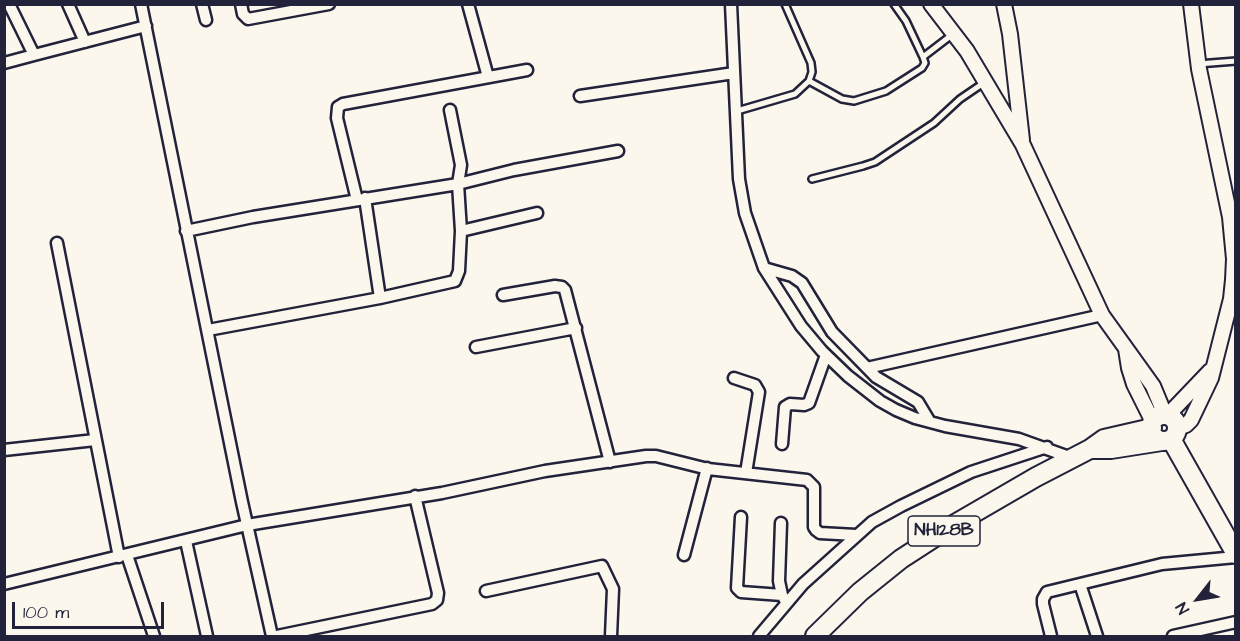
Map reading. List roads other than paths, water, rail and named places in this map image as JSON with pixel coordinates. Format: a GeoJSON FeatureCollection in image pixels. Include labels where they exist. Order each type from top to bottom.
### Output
{"type":"FeatureCollection","features":[{"type":"Feature","properties":{"kind":"highway","name":"NH128B"},"geometry":{"type":"LineString","coordinates":[[814,636],[860,592],[902,559],[955,524],[1090,449],[1111,449],[1164,427]]}},
{"type":"Feature","properties":{"kind":"highway"},"geometry":{"type":"LineString","coordinates":[[1164,427],[1236,555]]}},
{"type":"Feature","properties":{"kind":"street"},"geometry":{"type":"LineString","coordinates":[[9,4],[34,55]]}},
{"type":"Feature","properties":{"kind":"street"},"geometry":{"type":"LineString","coordinates":[[68,4],[85,42]]}},
{"type":"Feature","properties":{"kind":"street"},"geometry":{"type":"LineString","coordinates":[[141,4],[186,231],[272,636]]}},
{"type":"Feature","properties":{"kind":"street"},"geometry":{"type":"LineString","coordinates":[[202,4],[206,20]]}},
{"type":"Feature","properties":{"kind":"street"},"geometry":{"type":"LineString","coordinates":[[241,4],[244,16],[251,18],[329,4]]}},
{"type":"Feature","properties":{"kind":"street"},"geometry":{"type":"LineString","coordinates":[[468,4],[488,77]]}},
{"type":"Feature","properties":{"kind":"street"},"geometry":{"type":"LineString","coordinates":[[731,4],[738,179],[745,213],[764,268],[801,326],[848,376],[880,401],[915,418],[1019,439],[1047,447],[1072,458]]}},
{"type":"Feature","properties":{"kind":"street"},"geometry":{"type":"LineString","coordinates":[[931,4],[986,81],[1023,145],[1102,315],[1126,347],[1134,384],[1164,427]]}},
{"type":"Feature","properties":{"kind":"street"},"geometry":{"type":"LineString","coordinates":[[1004,4],[1010,34],[1023,145]]}},
{"type":"Feature","properties":{"kind":"street"},"geometry":{"type":"LineString","coordinates":[[1164,427],[1186,425],[1194,415],[1211,378],[1231,299],[1234,259],[1230,217],[1198,64],[1191,4]]}},
{"type":"Feature","properties":{"kind":"street"},"geometry":{"type":"LineString","coordinates":[[4,63],[146,26]]}},
{"type":"Feature","properties":{"kind":"street"},"geometry":{"type":"LineString","coordinates":[[380,298],[361,199],[337,118],[338,107],[348,101],[527,70]]}},
{"type":"Feature","properties":{"kind":"street"},"geometry":{"type":"LineString","coordinates":[[580,96],[734,73]]}},
{"type":"Feature","properties":{"kind":"street"},"geometry":{"type":"LineString","coordinates":[[208,330],[380,298],[455,281],[459,271],[461,231],[458,184],[461,160],[450,110]]}},
{"type":"Feature","properties":{"kind":"street"},"geometry":{"type":"LineString","coordinates":[[186,231],[458,184],[514,170],[618,151]]}},
{"type":"Feature","properties":{"kind":"street"},"geometry":{"type":"LineString","coordinates":[[461,231],[537,213]]}},
{"type":"Feature","properties":{"kind":"street"},"geometry":{"type":"LineString","coordinates":[[57,243],[95,440],[123,556],[154,636]]}},
{"type":"Feature","properties":{"kind":"street"},"geometry":{"type":"LineString","coordinates":[[764,268],[792,276],[802,283],[832,332],[876,377],[918,402],[930,422]]}},
{"type":"Feature","properties":{"kind":"street"},"geometry":{"type":"LineString","coordinates":[[503,295],[555,286],[562,286],[567,293],[610,462]]}},
{"type":"Feature","properties":{"kind":"street"},"geometry":{"type":"LineString","coordinates":[[867,368],[1102,315]]}},
{"type":"Feature","properties":{"kind":"street"},"geometry":{"type":"LineString","coordinates":[[476,347],[576,328]]}},
{"type":"Feature","properties":{"kind":"street"},"geometry":{"type":"LineString","coordinates":[[782,444],[785,407],[790,404],[808,403],[826,355]]}},
{"type":"Feature","properties":{"kind":"street"},"geometry":{"type":"LineString","coordinates":[[1164,427],[1213,367]]}},
{"type":"Feature","properties":{"kind":"street"},"geometry":{"type":"LineString","coordinates":[[734,378],[755,385],[759,392],[746,472]]}},
{"type":"Feature","properties":{"kind":"street"},"geometry":{"type":"LineString","coordinates":[[4,450],[95,440]]}},
{"type":"Feature","properties":{"kind":"street"},"geometry":{"type":"LineString","coordinates":[[759,636],[784,599],[856,535],[889,512],[970,472],[1047,447]]}},
{"type":"Feature","properties":{"kind":"street"},"geometry":{"type":"LineString","coordinates":[[4,584],[247,525],[442,493],[545,471],[638,457],[657,456],[707,468],[805,480],[810,482],[814,488],[814,527],[816,530],[820,533],[856,535]]}},
{"type":"Feature","properties":{"kind":"street"},"geometry":{"type":"LineString","coordinates":[[684,555],[707,468]]}},
{"type":"Feature","properties":{"kind":"street"},"geometry":{"type":"LineString","coordinates":[[277,636],[432,604],[437,600],[438,593],[415,496]]}},
{"type":"Feature","properties":{"kind":"street"},"geometry":{"type":"LineString","coordinates":[[741,517],[737,588],[741,592],[784,599]]}},
{"type":"Feature","properties":{"kind":"street"},"geometry":{"type":"LineString","coordinates":[[781,523],[779,581],[784,599]]}},
{"type":"Feature","properties":{"kind":"street"},"geometry":{"type":"LineString","coordinates":[[186,541],[207,636]]}},
{"type":"Feature","properties":{"kind":"street"},"geometry":{"type":"LineString","coordinates":[[1051,636],[1043,604],[1045,595],[1051,591],[1162,564],[1236,555]]}},
{"type":"Feature","properties":{"kind":"street"},"geometry":{"type":"LineString","coordinates":[[486,591],[602,567],[613,589],[611,636]]}},
{"type":"Feature","properties":{"kind":"street"},"geometry":{"type":"LineString","coordinates":[[1080,584],[1096,636]]}},
{"type":"Feature","properties":{"kind":"street"},"geometry":{"type":"LineString","coordinates":[[1173,636],[1236,622]]}},
{"type":"Feature","properties":{"kind":"lane"},"geometry":{"type":"LineString","coordinates":[[735,112],[795,94],[809,81],[812,72],[811,63],[786,4]]}},
{"type":"Feature","properties":{"kind":"lane"},"geometry":{"type":"LineString","coordinates":[[809,81],[842,99],[860,100],[886,91],[922,68],[923,57],[906,21],[894,4]]}},
{"type":"Feature","properties":{"kind":"lane"},"geometry":{"type":"LineString","coordinates":[[923,57],[953,33]]}},
{"type":"Feature","properties":{"kind":"lane"},"geometry":{"type":"LineString","coordinates":[[1198,64],[1236,61]]}},
{"type":"Feature","properties":{"kind":"lane"},"geometry":{"type":"LineString","coordinates":[[812,179],[875,162],[934,123],[960,99],[986,81]]}}]}
